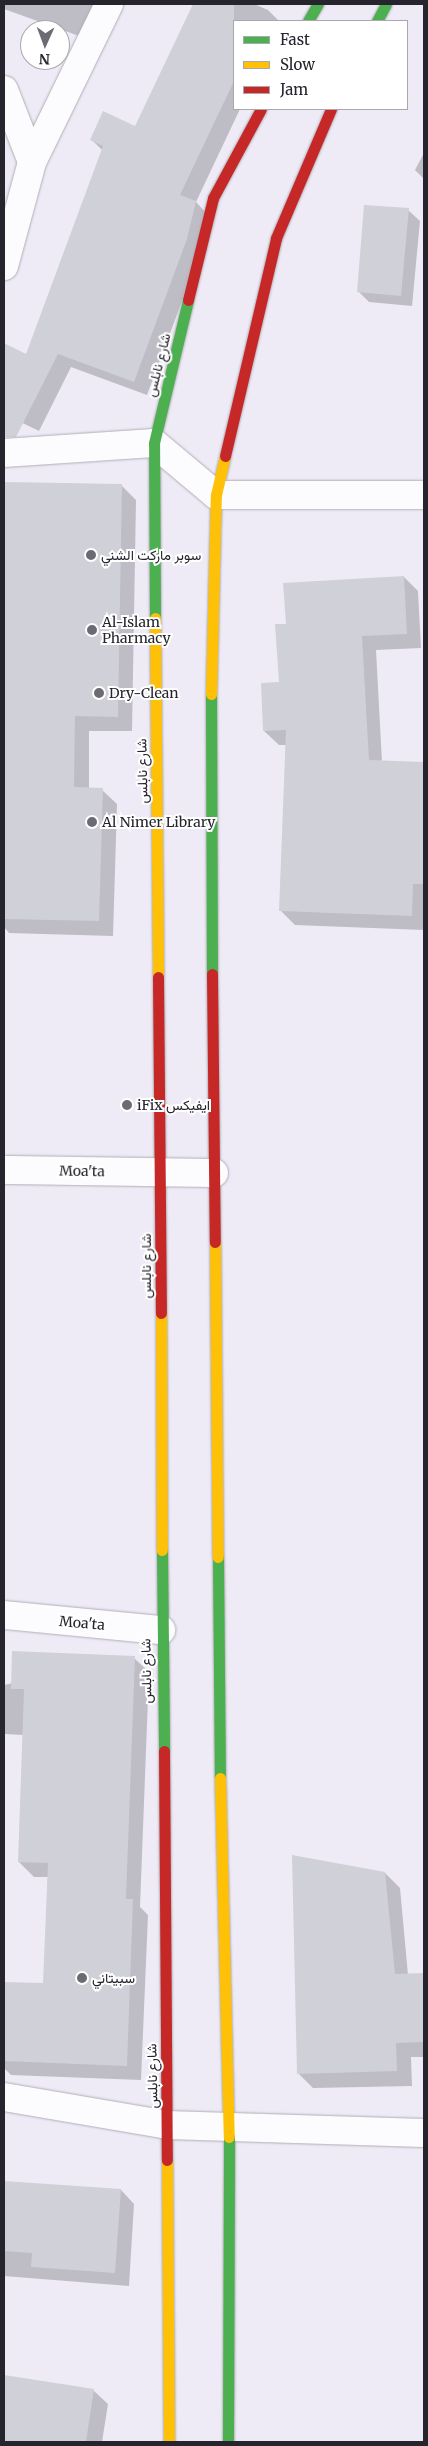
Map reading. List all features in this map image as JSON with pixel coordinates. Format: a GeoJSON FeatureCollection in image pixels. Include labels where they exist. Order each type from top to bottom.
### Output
{"type":"FeatureCollection","features":[{"type":"Feature","properties":{"kind":"main road"},"geometry":{"type":"LineString","coordinates":[[309,20],[318,4]]}},
{"type":"Feature","properties":{"kind":"main road"},"geometry":{"type":"LineString","coordinates":[[378,20],[386,4]]}},
{"type":"Feature","properties":{"kind":"main road","name":"شارع نابلس"},"geometry":{"type":"LineString","coordinates":[[168,2442],[167,2126],[161,1630],[161,1172],[154,444],[213,198],[260,110]]}},
{"type":"Feature","properties":{"kind":"main road"},"geometry":{"type":"LineString","coordinates":[[228,2442],[230,2129],[220,1794],[210,749],[216,495],[276,238],[332,110]]}},
{"type":"Feature","properties":{"kind":"street"},"geometry":{"type":"LineString","coordinates":[[4,266],[32,162],[109,4]]}},
{"type":"Feature","properties":{"kind":"street"},"geometry":{"type":"LineString","coordinates":[[4,90],[32,162]]}},
{"type":"Feature","properties":{"kind":"street"},"geometry":{"type":"LineString","coordinates":[[4,453],[154,444],[216,495],[424,495]]}},
{"type":"Feature","properties":{"kind":"street","name":"Moa'ta"},"geometry":{"type":"LineString","coordinates":[[4,1170],[214,1173]]}},
{"type":"Feature","properties":{"kind":"street","name":"Moa'ta"},"geometry":{"type":"LineString","coordinates":[[4,1615],[161,1630]]}},
{"type":"Feature","properties":{"kind":"street"},"geometry":{"type":"LineString","coordinates":[[4,2097],[167,2126],[424,2133]]}},
{"type":"Feature","properties":{"kind":"building"},"geometry":{"type":"Polygon","coordinates":[[[193,4],[234,4],[233,83],[180,195],[196,201],[187,239],[134,382],[58,354],[16,437],[4,437],[4,343],[26,354],[103,146],[90,140],[103,111],[135,126],[193,4]]]}},
{"type":"Feature","properties":{"kind":"building"},"geometry":{"type":"Polygon","coordinates":[[[364,205],[409,208],[401,296],[357,292],[364,205]]]}},
{"type":"Feature","properties":{"kind":"building"},"geometry":{"type":"Polygon","coordinates":[[[4,482],[122,484],[118,717],[75,716],[74,787],[103,788],[99,921],[4,919],[4,482]]]}},
{"type":"Feature","properties":{"kind":"building"},"geometry":{"type":"Polygon","coordinates":[[[404,576],[407,634],[362,636],[369,760],[424,762],[424,884],[413,884],[412,916],[279,911],[286,730],[263,731],[261,683],[279,682],[275,624],[286,624],[283,583],[404,576]]]}},
{"type":"Feature","properties":{"kind":"building"},"geometry":{"type":"Polygon","coordinates":[[[12,1651],[135,1656],[126,1899],[133,1899],[127,2066],[4,2061],[4,1982],[43,1983],[48,1863],[18,1862],[24,1689],[11,1689],[12,1651]]]}},
{"type":"Feature","properties":{"kind":"building"},"geometry":{"type":"Polygon","coordinates":[[[292,1855],[385,1872],[395,1974],[424,1973],[424,2042],[396,2043],[397,2071],[297,2074],[292,1855]]]}},
{"type":"Feature","properties":{"kind":"building"},"geometry":{"type":"Polygon","coordinates":[[[4,2181],[121,2189],[115,2273],[31,2267],[32,2253],[4,2251],[4,2181]]]}},
{"type":"Feature","properties":{"kind":"building"},"geometry":{"type":"Polygon","coordinates":[[[4,2375],[94,2389],[86,2442],[4,2442],[4,2375]]]}},
{"type":"Feature","properties":{"kind":"traffic: fast"},"geometry":{"type":"LineString","coordinates":[[309,20],[318,4]]}},
{"type":"Feature","properties":{"kind":"traffic: fast"},"geometry":{"type":"LineString","coordinates":[[378,20],[386,4]]}},
{"type":"Feature","properties":{"kind":"traffic: fast"},"geometry":{"type":"LineString","coordinates":[[155,618],[154,443],[188,300]]}},
{"type":"Feature","properties":{"kind":"traffic: fast"},"geometry":{"type":"LineString","coordinates":[[211,694],[212,974]]}},
{"type":"Feature","properties":{"kind":"traffic: fast"},"geometry":{"type":"LineString","coordinates":[[162,1550],[164,1751]]}},
{"type":"Feature","properties":{"kind":"traffic: fast"},"geometry":{"type":"LineString","coordinates":[[218,1557],[220,1778]]}},
{"type":"Feature","properties":{"kind":"traffic: fast"},"geometry":{"type":"LineString","coordinates":[[228,2442],[229,2137]]}},
{"type":"Feature","properties":{"kind":"traffic: slow"},"geometry":{"type":"LineString","coordinates":[[211,694],[216,495],[225,456]]}},
{"type":"Feature","properties":{"kind":"traffic: slow"},"geometry":{"type":"LineString","coordinates":[[155,618],[158,977]]}},
{"type":"Feature","properties":{"kind":"traffic: slow"},"geometry":{"type":"LineString","coordinates":[[215,1242],[218,1557]]}},
{"type":"Feature","properties":{"kind":"traffic: slow"},"geometry":{"type":"LineString","coordinates":[[161,1313],[162,1550]]}},
{"type":"Feature","properties":{"kind":"traffic: slow"},"geometry":{"type":"LineString","coordinates":[[220,1778],[229,2137]]}},
{"type":"Feature","properties":{"kind":"traffic: slow"},"geometry":{"type":"LineString","coordinates":[[167,2160],[169,2442]]}},
{"type":"Feature","properties":{"kind":"traffic: jam"},"geometry":{"type":"LineString","coordinates":[[188,300],[213,198],[260,110]]}},
{"type":"Feature","properties":{"kind":"traffic: jam"},"geometry":{"type":"LineString","coordinates":[[225,456],[276,238],[331,110]]}},
{"type":"Feature","properties":{"kind":"traffic: jam"},"geometry":{"type":"LineString","coordinates":[[212,974],[215,1242]]}},
{"type":"Feature","properties":{"kind":"traffic: jam"},"geometry":{"type":"LineString","coordinates":[[158,977],[161,1313]]}},
{"type":"Feature","properties":{"kind":"traffic: jam"},"geometry":{"type":"LineString","coordinates":[[164,1751],[167,2160]]}},
{"type":"Feature","properties":{"kind":"place","name":"سوبر ماركت الشني"},"geometry":{"type":"Point","coordinates":[91,555]}},
{"type":"Feature","properties":{"kind":"place","name":"Al-Islam Pharmacy"},"geometry":{"type":"Point","coordinates":[92,630]}},
{"type":"Feature","properties":{"kind":"place","name":"Dry-Clean"},"geometry":{"type":"Point","coordinates":[99,693]}},
{"type":"Feature","properties":{"kind":"place","name":"Al Nimer Library"},"geometry":{"type":"Point","coordinates":[92,822]}},
{"type":"Feature","properties":{"kind":"place","name":"iFix ايفيكس"},"geometry":{"type":"Point","coordinates":[127,1105]}},
{"type":"Feature","properties":{"kind":"place","name":"سبيتاني"},"geometry":{"type":"Point","coordinates":[82,1978]}}]}
